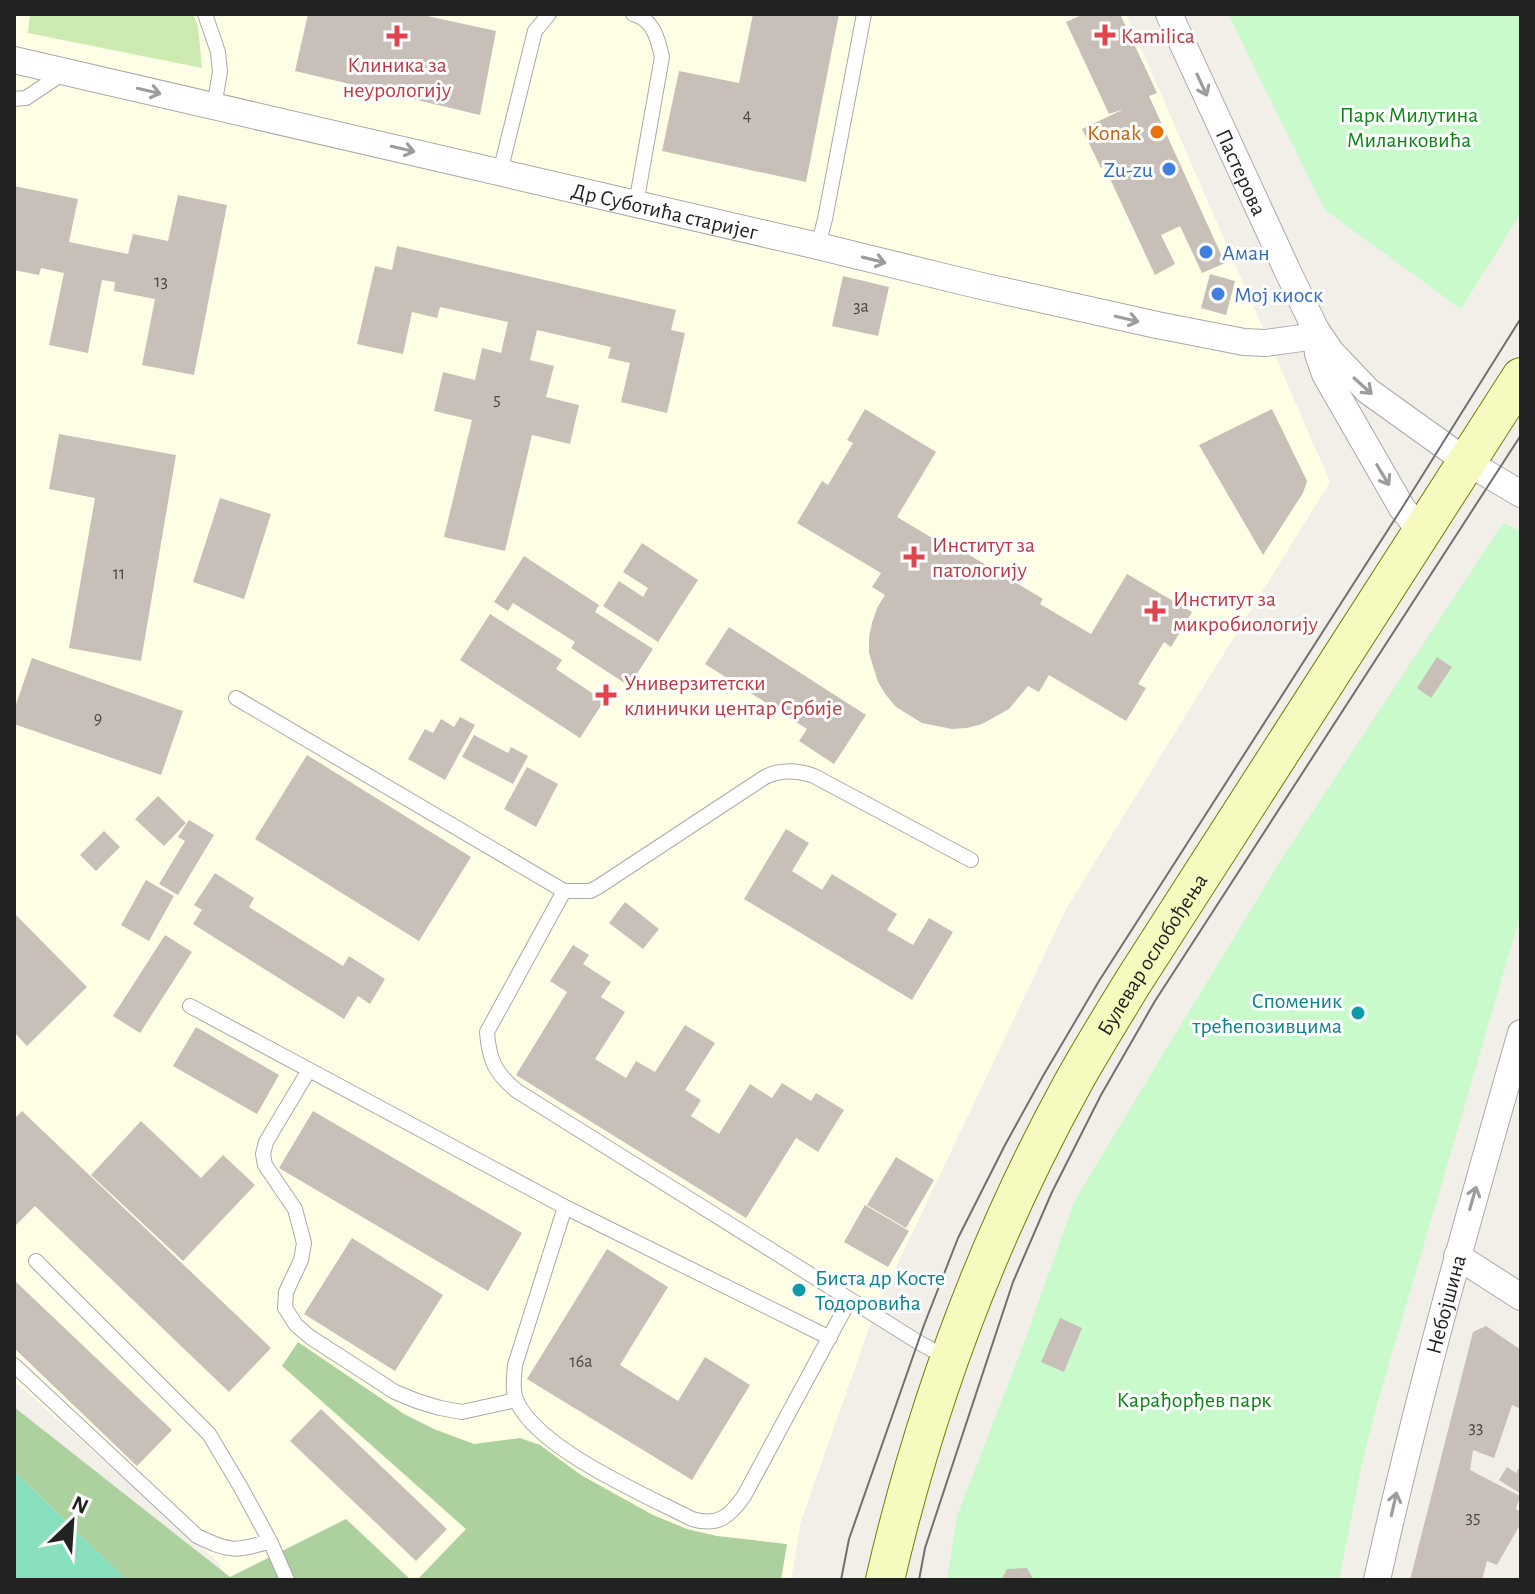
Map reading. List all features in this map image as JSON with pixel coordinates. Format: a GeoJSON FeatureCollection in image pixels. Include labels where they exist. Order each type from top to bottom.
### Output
{"type":"FeatureCollection","features":[{"type":"Feature","properties":{"kind":"main road","name":"Булевар ослобођења"},"geometry":{"type":"LineString","coordinates":[[885,1580],[918,1453],[949,1359],[1021,1185],[1074,1082],[1133,982],[1521,377]]}},
{"type":"Feature","properties":{"kind":"street","name":"Пастерова"},"geometry":{"type":"LineString","coordinates":[[1169,14],[1288,272],[1316,330],[1331,352],[1368,391],[1467,462],[1521,494]]}},
{"type":"Feature","properties":{"kind":"street","name":"Др Суботића старијег"},"geometry":{"type":"LineString","coordinates":[[14,60],[1157,325],[1244,342],[1286,341],[1302,338],[1316,330]]}},
{"type":"Feature","properties":{"kind":"street","name":"Пастерова"},"geometry":{"type":"LineString","coordinates":[[1316,330],[1318,354],[1325,374],[1402,508],[1422,533]]}},
{"type":"Feature","properties":{"kind":"street","name":"Небојшина"},"geometry":{"type":"LineString","coordinates":[[1377,1580],[1405,1454],[1457,1256],[1521,1033]]}},
{"type":"Feature","properties":{"kind":"street"},"geometry":{"type":"LineString","coordinates":[[1457,1256],[1521,1297]]}},
{"type":"Feature","properties":{"kind":"lane"},"geometry":{"type":"LineString","coordinates":[[205,14],[218,52],[220,72],[214,106]]}},
{"type":"Feature","properties":{"kind":"lane"},"geometry":{"type":"LineString","coordinates":[[500,172],[535,31],[549,14]]}},
{"type":"Feature","properties":{"kind":"lane"},"geometry":{"type":"LineString","coordinates":[[633,14],[641,16],[657,35],[662,57],[636,204]]}},
{"type":"Feature","properties":{"kind":"lane"},"geometry":{"type":"LineString","coordinates":[[818,246],[864,14]]}},
{"type":"Feature","properties":{"kind":"lane"},"geometry":{"type":"LineString","coordinates":[[14,99],[26,98],[66,72]]}},
{"type":"Feature","properties":{"kind":"lane"},"geometry":{"type":"LineString","coordinates":[[236,698],[564,891],[590,891],[598,887],[774,772],[789,771],[814,776],[971,860]]}},
{"type":"Feature","properties":{"kind":"lane"},"geometry":{"type":"LineString","coordinates":[[564,891],[487,1032],[488,1050],[503,1080],[949,1359]]}},
{"type":"Feature","properties":{"kind":"lane"},"geometry":{"type":"LineString","coordinates":[[190,1006],[565,1207],[830,1338]]}},
{"type":"Feature","properties":{"kind":"lane"},"geometry":{"type":"LineString","coordinates":[[309,1070],[266,1142],[263,1154],[265,1165],[295,1209],[304,1243],[301,1260],[286,1292],[285,1308],[296,1325],[310,1337],[395,1392],[417,1401],[462,1412],[516,1400]]}},
{"type":"Feature","properties":{"kind":"lane"},"geometry":{"type":"LineString","coordinates":[[565,1207],[515,1365],[513,1382],[516,1400],[527,1418],[576,1457],[692,1519],[705,1523],[719,1521],[735,1510],[850,1299]]}},
{"type":"Feature","properties":{"kind":"lane"},"geometry":{"type":"LineString","coordinates":[[36,1261],[209,1434],[270,1541],[287,1580]]}},
{"type":"Feature","properties":{"kind":"lane"},"geometry":{"type":"LineString","coordinates":[[14,1365],[197,1536],[219,1547],[241,1550],[270,1541]]}},
{"type":"Feature","properties":{"kind":"shaded area","name":"Универзитетски клинички центар Србије"},"geometry":{"type":"Polygon","coordinates":[[[14,14],[1126,14],[1330,482],[1066,909],[874,1314],[801,1521],[791,1580],[227,1580],[218,1562],[14,1381],[14,14]]]}},
{"type":"Feature","properties":{"kind":"green space"},"geometry":{"type":"Polygon","coordinates":[[[30,14],[193,14],[198,26],[202,68],[28,33],[30,14]]]}},
{"type":"Feature","properties":{"kind":"green space","name":"Парк Милутина Миланковића"},"geometry":{"type":"Polygon","coordinates":[[[1228,14],[1521,14],[1521,213],[1461,309],[1325,210],[1228,14]]]}},
{"type":"Feature","properties":{"kind":"green space","name":"Карађорђев парк"},"geometry":{"type":"Polygon","coordinates":[[[1503,523],[1521,531],[1521,913],[1379,1398],[1363,1459],[1339,1580],[947,1580],[957,1516],[1075,1200],[1282,858],[1503,523]]]}},
{"type":"Feature","properties":{"kind":"green space"},"geometry":{"type":"Polygon","coordinates":[[[298,1342],[404,1414],[434,1429],[474,1444],[520,1438],[540,1445],[581,1475],[653,1515],[687,1529],[717,1536],[787,1544],[781,1580],[417,1580],[466,1529],[282,1366],[298,1342]]]}},
{"type":"Feature","properties":{"kind":"green space"},"geometry":{"type":"Polygon","coordinates":[[[14,1407],[230,1577],[346,1519],[411,1580],[127,1580],[14,1471],[14,1407]]]}},
{"type":"Feature","properties":{"kind":"green space"},"geometry":{"type":"Polygon","coordinates":[[[14,1471],[127,1580],[14,1580],[14,1471]]]}},
{"type":"Feature","properties":{"kind":"building"},"geometry":{"type":"Polygon","coordinates":[[[308,14],[418,14],[496,31],[480,115],[295,71],[308,14]]]}},
{"type":"Feature","properties":{"kind":"building"},"geometry":{"type":"Polygon","coordinates":[[[753,14],[839,14],[806,182],[662,151],[679,71],[739,83],[753,14]]]}},
{"type":"Feature","properties":{"kind":"building"},"geometry":{"type":"Polygon","coordinates":[[[1084,14],[1120,14],[1157,93],[1149,96],[1225,263],[1202,273],[1180,226],[1161,235],[1175,264],[1155,275],[1104,166],[1101,168],[1082,129],[1124,109],[1109,114],[1066,22],[1084,14]]]}},
{"type":"Feature","properties":{"kind":"building"},"geometry":{"type":"Polygon","coordinates":[[[14,186],[78,199],[69,242],[128,254],[133,234],[168,241],[178,195],[227,205],[194,375],[142,365],[155,299],[114,291],[115,282],[102,280],[88,353],[49,345],[64,273],[41,268],[39,275],[14,270],[14,186]]]}},
{"type":"Feature","properties":{"kind":"building"},"geometry":{"type":"Polygon","coordinates":[[[397,246],[676,310],[671,330],[685,333],[667,413],[621,402],[630,363],[608,358],[611,347],[537,330],[530,360],[554,366],[546,397],[579,405],[570,444],[532,435],[505,551],[444,537],[472,420],[434,411],[443,372],[475,380],[482,348],[501,353],[508,322],[440,307],[437,318],[412,312],[403,354],[357,344],[375,266],[392,270],[397,246]]]}},
{"type":"Feature","properties":{"kind":"building","name":"Мој киоск"},"geometry":{"type":"Polygon","coordinates":[[[1210,274],[1235,281],[1226,315],[1201,308],[1210,274]]]}},
{"type":"Feature","properties":{"kind":"building"},"geometry":{"type":"Polygon","coordinates":[[[843,276],[889,287],[878,336],[832,326],[843,276]]]}},
{"type":"Feature","properties":{"kind":"building","name":"Институт за патологију"},"geometry":{"type":"Polygon","coordinates":[[[865,409],[936,452],[897,517],[944,545],[946,541],[1043,599],[1040,604],[1091,634],[1127,574],[1192,612],[1171,647],[1164,642],[1138,684],[1146,688],[1126,721],[1049,675],[1039,692],[1028,686],[1009,709],[982,724],[967,728],[952,729],[922,723],[896,707],[878,682],[869,653],[872,623],[885,595],[872,587],[881,573],[797,523],[822,481],[828,485],[853,443],[847,440],[865,409]]]}},
{"type":"Feature","properties":{"kind":"building"},"geometry":{"type":"Polygon","coordinates":[[[1272,409],[1307,481],[1303,493],[1263,555],[1199,445],[1272,409]]]}},
{"type":"Feature","properties":{"kind":"building"},"geometry":{"type":"Polygon","coordinates":[[[59,434],[176,455],[141,661],[69,648],[95,498],[49,489],[59,434]]]}},
{"type":"Feature","properties":{"kind":"building"},"geometry":{"type":"Polygon","coordinates":[[[220,498],[271,514],[244,599],[193,582],[220,498]]]}},
{"type":"Feature","properties":{"kind":"building"},"geometry":{"type":"Polygon","coordinates":[[[642,543],[698,580],[658,642],[603,606],[619,581],[643,597],[648,588],[623,572],[642,543]]]}},
{"type":"Feature","properties":{"kind":"building"},"geometry":{"type":"Polygon","coordinates":[[[524,556],[599,605],[595,612],[653,649],[629,686],[571,648],[575,642],[513,603],[508,611],[494,602],[524,556]]]}},
{"type":"Feature","properties":{"kind":"building"},"geometry":{"type":"Polygon","coordinates":[[[490,614],[562,660],[556,669],[604,701],[580,738],[460,660],[490,614]]]}},
{"type":"Feature","properties":{"kind":"building"},"geometry":{"type":"Polygon","coordinates":[[[729,627],[866,715],[834,764],[799,741],[807,729],[705,664],[729,627]]]}},
{"type":"Feature","properties":{"kind":"building"},"geometry":{"type":"Polygon","coordinates":[[[1437,657],[1452,667],[1431,698],[1417,688],[1437,657]]]}},
{"type":"Feature","properties":{"kind":"building"},"geometry":{"type":"Polygon","coordinates":[[[32,658],[183,711],[161,775],[14,724],[14,710],[32,658]]]}},
{"type":"Feature","properties":{"kind":"building"},"geometry":{"type":"Polygon","coordinates":[[[460,717],[475,725],[445,780],[408,759],[425,729],[433,733],[441,719],[454,727],[460,717]]]}},
{"type":"Feature","properties":{"kind":"building"},"geometry":{"type":"Polygon","coordinates":[[[474,735],[508,753],[511,747],[528,756],[513,784],[462,757],[474,735]]]}},
{"type":"Feature","properties":{"kind":"building"},"geometry":{"type":"Polygon","coordinates":[[[307,755],[471,857],[419,941],[255,839],[307,755]]]}},
{"type":"Feature","properties":{"kind":"building"},"geometry":{"type":"Polygon","coordinates":[[[527,767],[558,784],[536,827],[504,809],[527,767]]]}},
{"type":"Feature","properties":{"kind":"building"},"geometry":{"type":"Polygon","coordinates":[[[158,796],[186,823],[164,846],[135,819],[158,796]]]}},
{"type":"Feature","properties":{"kind":"building"},"geometry":{"type":"Polygon","coordinates":[[[189,820],[214,835],[178,895],[159,884],[185,841],[178,837],[189,820]]]}},
{"type":"Feature","properties":{"kind":"building"},"geometry":{"type":"Polygon","coordinates":[[[786,829],[809,843],[792,871],[822,890],[832,874],[897,914],[887,930],[913,945],[929,918],[953,932],[912,1000],[744,899],[786,829]]]}},
{"type":"Feature","properties":{"kind":"building"},"geometry":{"type":"Polygon","coordinates":[[[104,831],[120,847],[96,871],[80,855],[104,831]]]}},
{"type":"Feature","properties":{"kind":"building"},"geometry":{"type":"Polygon","coordinates":[[[215,873],[254,898],[249,907],[343,966],[349,956],[385,979],[370,1004],[358,996],[344,1019],[193,924],[202,910],[194,905],[215,873]]]}},
{"type":"Feature","properties":{"kind":"building"},"geometry":{"type":"Polygon","coordinates":[[[146,880],[174,896],[149,941],[121,925],[146,880]]]}},
{"type":"Feature","properties":{"kind":"building"},"geometry":{"type":"Polygon","coordinates":[[[625,902],[659,929],[643,949],[609,923],[625,902]]]}},
{"type":"Feature","properties":{"kind":"building"},"geometry":{"type":"Polygon","coordinates":[[[14,913],[87,987],[27,1046],[14,1032],[14,913]]]}},
{"type":"Feature","properties":{"kind":"building"},"geometry":{"type":"Polygon","coordinates":[[[165,935],[192,952],[140,1033],[113,1016],[165,935]]]}},
{"type":"Feature","properties":{"kind":"building"},"geometry":{"type":"Polygon","coordinates":[[[573,945],[589,955],[583,964],[611,982],[601,997],[625,1012],[595,1059],[626,1078],[636,1061],[655,1072],[685,1025],[715,1043],[685,1090],[701,1100],[691,1116],[719,1134],[750,1084],[772,1098],[782,1083],[811,1101],[816,1093],[844,1110],[818,1152],[796,1138],[746,1218],[516,1075],[567,992],[550,981],[573,945]]]}},
{"type":"Feature","properties":{"kind":"building"},"geometry":{"type":"Polygon","coordinates":[[[196,1027],[279,1075],[257,1114],[173,1066],[196,1027]]]}},
{"type":"Feature","properties":{"kind":"building"},"geometry":{"type":"Polygon","coordinates":[[[22,1111],[271,1348],[229,1392],[35,1206],[14,1227],[14,1119],[22,1111]]]}},
{"type":"Feature","properties":{"kind":"building"},"geometry":{"type":"Polygon","coordinates":[[[313,1111],[522,1233],[488,1291],[279,1168],[313,1111]]]}},
{"type":"Feature","properties":{"kind":"building"},"geometry":{"type":"Polygon","coordinates":[[[141,1121],[201,1178],[223,1155],[255,1185],[183,1261],[91,1175],[141,1121]]]}},
{"type":"Feature","properties":{"kind":"building"},"geometry":{"type":"Polygon","coordinates":[[[896,1157],[934,1180],[906,1228],[867,1205],[896,1157]]]}},
{"type":"Feature","properties":{"kind":"building"},"geometry":{"type":"Polygon","coordinates":[[[865,1205],[909,1231],[888,1267],[844,1242],[865,1205]]]}},
{"type":"Feature","properties":{"kind":"building"},"geometry":{"type":"Polygon","coordinates":[[[352,1238],[443,1295],[395,1371],[304,1314],[352,1238]]]}},
{"type":"Feature","properties":{"kind":"building"},"geometry":{"type":"Polygon","coordinates":[[[607,1249],[668,1287],[620,1365],[678,1401],[705,1357],[750,1385],[692,1480],[527,1379],[607,1249]]]}},
{"type":"Feature","properties":{"kind":"building"},"geometry":{"type":"Polygon","coordinates":[[[14,1280],[172,1430],[137,1466],[14,1348],[14,1280]]]}},
{"type":"Feature","properties":{"kind":"building"},"geometry":{"type":"Polygon","coordinates":[[[1060,1318],[1082,1328],[1064,1372],[1041,1362],[1060,1318]]]}},
{"type":"Feature","properties":{"kind":"building"},"geometry":{"type":"Polygon","coordinates":[[[1486,1326],[1521,1350],[1521,1409],[1512,1405],[1494,1458],[1473,1450],[1470,1470],[1520,1496],[1516,1509],[1521,1512],[1521,1523],[1497,1565],[1487,1561],[1482,1580],[1410,1580],[1473,1332],[1486,1326]]]}},
{"type":"Feature","properties":{"kind":"building"},"geometry":{"type":"Polygon","coordinates":[[[321,1409],[447,1529],[416,1561],[290,1441],[321,1409]]]}},
{"type":"Feature","properties":{"kind":"building"},"geometry":{"type":"Polygon","coordinates":[[[1521,1464],[1521,1494],[1499,1480],[1507,1467],[1516,1473],[1521,1464]]]}},
{"type":"Feature","properties":{"kind":"building"},"geometry":{"type":"Polygon","coordinates":[[[1027,1568],[1034,1580],[1001,1580],[1007,1569],[1027,1568]]]}},
{"type":"Feature","properties":{"kind":"tram line"},"geometry":{"type":"LineString","coordinates":[[841,1580],[849,1539],[924,1325],[958,1238],[1005,1145],[1099,981],[1521,318]]}},
{"type":"Feature","properties":{"kind":"tram line"},"geometry":{"type":"LineString","coordinates":[[919,1580],[925,1548],[1013,1282],[1052,1192],[1101,1095],[1155,1001],[1521,435]]}},
{"type":"Feature","properties":{"kind":"place","name":"Kamilica"},"geometry":{"type":"Point","coordinates":[1105,35]}},
{"type":"Feature","properties":{"kind":"place","name":"Клиника за неурологију"},"geometry":{"type":"Point","coordinates":[397,36]}},
{"type":"Feature","properties":{"kind":"place","name":"Konak"},"geometry":{"type":"Point","coordinates":[1157,132]}},
{"type":"Feature","properties":{"kind":"place","name":"Zu-zu"},"geometry":{"type":"Point","coordinates":[1169,169]}},
{"type":"Feature","properties":{"kind":"place","name":"Аман"},"geometry":{"type":"Point","coordinates":[1206,252]}},
{"type":"Feature","properties":{"kind":"place","name":"Мој киоск"},"geometry":{"type":"Point","coordinates":[1218,294]}},
{"type":"Feature","properties":{"kind":"place","name":"Институт за патологију"},"geometry":{"type":"Point","coordinates":[914,557]}},
{"type":"Feature","properties":{"kind":"place","name":"Институт за микробиологију"},"geometry":{"type":"Point","coordinates":[1155,611]}},
{"type":"Feature","properties":{"kind":"place","name":"Универзитетски клинички центар Србије"},"geometry":{"type":"Point","coordinates":[606,695]}},
{"type":"Feature","properties":{"kind":"place","name":"Споменик трећепозивцима"},"geometry":{"type":"Point","coordinates":[1358,1013]}},
{"type":"Feature","properties":{"kind":"place","name":"Биста др Косте Тодоровића"},"geometry":{"type":"Point","coordinates":[799,1290]}}]}
